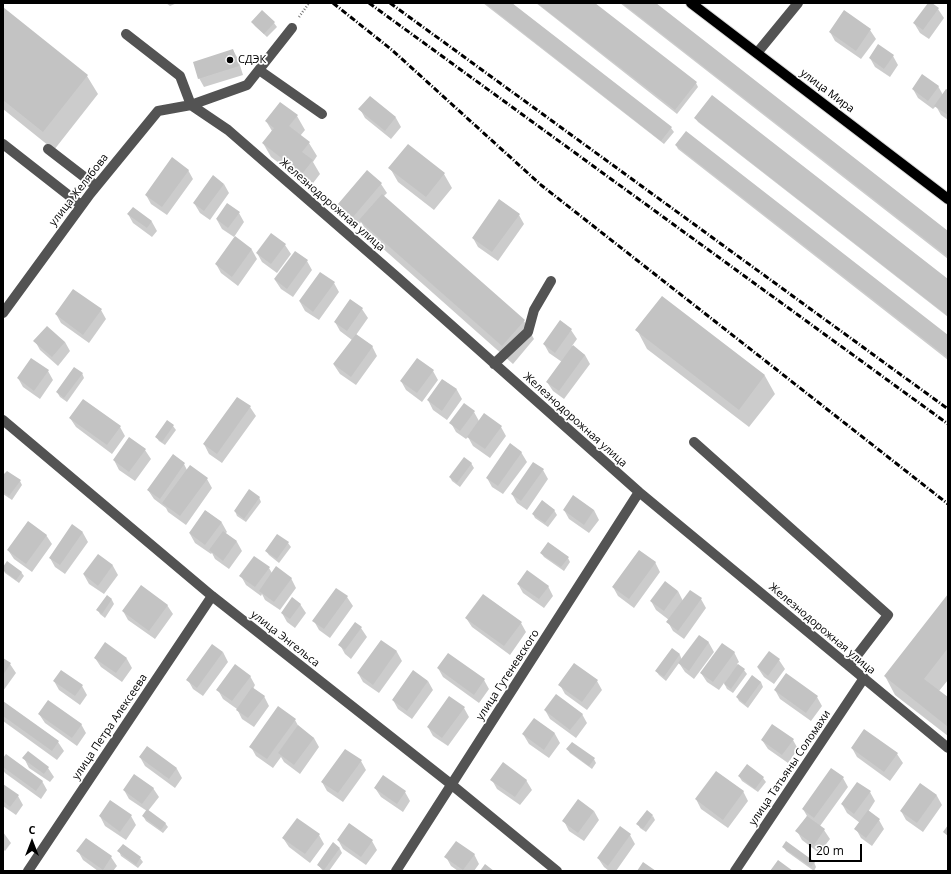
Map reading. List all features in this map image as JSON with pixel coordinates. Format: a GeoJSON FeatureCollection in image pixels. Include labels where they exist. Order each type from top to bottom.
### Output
{"type":"FeatureCollection","features":[{"type":"Feature","properties":{"kind":"main road","name":"улица Мира"},"geometry":{"type":"LineString","coordinates":[[691,3],[948,199]]}},
{"type":"Feature","properties":{"kind":"street"},"geometry":{"type":"LineString","coordinates":[[758,53],[798,3]]}},
{"type":"Feature","properties":{"kind":"street","name":"улица Желябова"},"geometry":{"type":"LineString","coordinates":[[3,314],[81,205],[158,111],[191,105],[247,86],[292,28]]}},
{"type":"Feature","properties":{"kind":"street"},"geometry":{"type":"LineString","coordinates":[[126,34],[180,76],[191,105]]}},
{"type":"Feature","properties":{"kind":"street"},"geometry":{"type":"LineString","coordinates":[[259,70],[322,114]]}},
{"type":"Feature","properties":{"kind":"street","name":"Железнодорожная улица"},"geometry":{"type":"LineString","coordinates":[[191,105],[228,130],[639,492],[948,748]]}},
{"type":"Feature","properties":{"kind":"street"},"geometry":{"type":"LineString","coordinates":[[3,144],[81,205]]}},
{"type":"Feature","properties":{"kind":"street"},"geometry":{"type":"LineString","coordinates":[[48,149],[96,186]]}},
{"type":"Feature","properties":{"kind":"street"},"geometry":{"type":"LineString","coordinates":[[494,364],[528,332],[534,310],[551,281]]}},
{"type":"Feature","properties":{"kind":"street","name":"улица Энгельса"},"geometry":{"type":"LineString","coordinates":[[3,420],[212,596],[452,785],[557,871]]}},
{"type":"Feature","properties":{"kind":"street"},"geometry":{"type":"LineString","coordinates":[[694,442],[888,615],[849,666]]}},
{"type":"Feature","properties":{"kind":"street","name":"улица Гутеневского"},"geometry":{"type":"LineString","coordinates":[[396,871],[639,492]]}},
{"type":"Feature","properties":{"kind":"street","name":"улица Петра Алексеева"},"geometry":{"type":"LineString","coordinates":[[28,871],[212,596]]}},
{"type":"Feature","properties":{"kind":"street","name":"улица Татьяны Соломахи"},"geometry":{"type":"LineString","coordinates":[[735,871],[864,678]]}},
{"type":"Feature","properties":{"kind":"building"},"geometry":{"type":"Polygon","coordinates":[[[485,3],[512,3],[672,127],[661,141],[485,3]]]}},
{"type":"Feature","properties":{"kind":"building"},"geometry":{"type":"Polygon","coordinates":[[[537,3],[595,3],[697,82],[675,110],[537,3]]]}},
{"type":"Feature","properties":{"kind":"building"},"geometry":{"type":"Polygon","coordinates":[[[622,3],[656,3],[948,231],[948,257],[622,3]]]}},
{"type":"Feature","properties":{"kind":"building"},"geometry":{"type":"Polygon","coordinates":[[[928,3],[932,3],[939,8],[923,30],[913,23],[928,3]]]}},
{"type":"Feature","properties":{"kind":"building"},"geometry":{"type":"Polygon","coordinates":[[[3,7],[88,75],[43,132],[3,100],[3,7]]]}},
{"type":"Feature","properties":{"kind":"building"},"geometry":{"type":"Polygon","coordinates":[[[262,10],[275,22],[264,34],[251,22],[262,10]]]}},
{"type":"Feature","properties":{"kind":"building"},"geometry":{"type":"Polygon","coordinates":[[[844,10],[871,29],[856,51],[829,32],[844,10]]]}},
{"type":"Feature","properties":{"kind":"building"},"geometry":{"type":"Polygon","coordinates":[[[878,44],[894,55],[884,69],[869,58],[878,44]]]}},
{"type":"Feature","properties":{"kind":"building"},"geometry":{"type":"Polygon","coordinates":[[[233,49],[239,66],[198,79],[193,62],[233,49]]]}},
{"type":"Feature","properties":{"kind":"building"},"geometry":{"type":"Polygon","coordinates":[[[922,74],[939,86],[928,101],[912,89],[922,74]]]}},
{"type":"Feature","properties":{"kind":"building"},"geometry":{"type":"Polygon","coordinates":[[[946,89],[948,90],[948,115],[934,106],[946,89]]]}},
{"type":"Feature","properties":{"kind":"building"},"geometry":{"type":"Polygon","coordinates":[[[712,95],[948,279],[948,316],[694,118],[712,95]]]}},
{"type":"Feature","properties":{"kind":"building"},"geometry":{"type":"Polygon","coordinates":[[[370,96],[396,117],[385,131],[358,109],[370,96]]]}},
{"type":"Feature","properties":{"kind":"building"},"geometry":{"type":"Polygon","coordinates":[[[280,102],[298,115],[289,126],[310,142],[302,152],[313,160],[302,174],[262,143],[274,128],[265,121],[280,102]]]}},
{"type":"Feature","properties":{"kind":"building"},"geometry":{"type":"Polygon","coordinates":[[[686,131],[948,335],[948,358],[675,145],[686,131]]]}},
{"type":"Feature","properties":{"kind":"building"},"geometry":{"type":"Polygon","coordinates":[[[408,144],[445,173],[426,197],[388,168],[408,144]]]}},
{"type":"Feature","properties":{"kind":"building"},"geometry":{"type":"Polygon","coordinates":[[[172,157],[189,170],[162,207],[145,195],[172,157]]]}},
{"type":"Feature","properties":{"kind":"building"},"geometry":{"type":"Polygon","coordinates":[[[367,170],[382,183],[353,217],[338,204],[367,170]]]}},
{"type":"Feature","properties":{"kind":"building"},"geometry":{"type":"Polygon","coordinates":[[[213,175],[224,184],[204,211],[193,203],[213,175]]]}},
{"type":"Feature","properties":{"kind":"building"},"geometry":{"type":"Polygon","coordinates":[[[382,194],[525,320],[502,346],[359,220],[382,194]]]}},
{"type":"Feature","properties":{"kind":"building"},"geometry":{"type":"Polygon","coordinates":[[[499,199],[520,214],[492,252],[472,238],[499,199]]]}},
{"type":"Feature","properties":{"kind":"building"},"geometry":{"type":"Polygon","coordinates":[[[227,203],[240,212],[228,228],[216,219],[227,203]]]}},
{"type":"Feature","properties":{"kind":"building"},"geometry":{"type":"Polygon","coordinates":[[[133,207],[152,221],[147,228],[127,214],[133,207]]]}},
{"type":"Feature","properties":{"kind":"building"},"geometry":{"type":"Polygon","coordinates":[[[271,233],[286,244],[271,264],[256,253],[271,233]]]}},
{"type":"Feature","properties":{"kind":"building"},"geometry":{"type":"Polygon","coordinates":[[[235,236],[252,249],[232,277],[215,264],[235,236]]]}},
{"type":"Feature","properties":{"kind":"building"},"geometry":{"type":"Polygon","coordinates":[[[295,251],[308,260],[287,289],[274,279],[295,251]]]}},
{"type":"Feature","properties":{"kind":"building"},"geometry":{"type":"Polygon","coordinates":[[[320,272],[335,282],[313,312],[299,301],[320,272]]]}},
{"type":"Feature","properties":{"kind":"building"},"geometry":{"type":"Polygon","coordinates":[[[73,289],[102,309],[83,335],[55,314],[73,289]]]}},
{"type":"Feature","properties":{"kind":"building"},"geometry":{"type":"Polygon","coordinates":[[[662,296],[765,375],[739,410],[635,330],[662,296]]]}},
{"type":"Feature","properties":{"kind":"building"},"geometry":{"type":"Polygon","coordinates":[[[350,299],[363,308],[347,331],[334,322],[350,299]]]}},
{"type":"Feature","properties":{"kind":"building"},"geometry":{"type":"Polygon","coordinates":[[[560,320],[572,329],[555,353],[543,344],[560,320]]]}},
{"type":"Feature","properties":{"kind":"building"},"geometry":{"type":"Polygon","coordinates":[[[47,326],[65,342],[52,357],[33,341],[47,326]]]}},
{"type":"Feature","properties":{"kind":"building"},"geometry":{"type":"Polygon","coordinates":[[[356,334],[373,346],[351,377],[333,364],[356,334]]]}},
{"type":"Feature","properties":{"kind":"building"},"geometry":{"type":"Polygon","coordinates":[[[573,345],[585,355],[559,391],[546,382],[573,345]]]}},
{"type":"Feature","properties":{"kind":"building"},"geometry":{"type":"Polygon","coordinates":[[[31,358],[49,370],[34,391],[17,378],[31,358]]]}},
{"type":"Feature","properties":{"kind":"building"},"geometry":{"type":"Polygon","coordinates":[[[417,358],[434,370],[417,393],[400,381],[417,358]]]}},
{"type":"Feature","properties":{"kind":"building"},"geometry":{"type":"Polygon","coordinates":[[[74,367],[83,373],[64,398],[56,392],[74,367]]]}},
{"type":"Feature","properties":{"kind":"building"},"geometry":{"type":"Polygon","coordinates":[[[442,379],[457,389],[442,411],[427,400],[442,379]]]}},
{"type":"Feature","properties":{"kind":"building"},"geometry":{"type":"Polygon","coordinates":[[[237,397],[251,406],[217,454],[203,444],[237,397]]]}},
{"type":"Feature","properties":{"kind":"building"},"geometry":{"type":"Polygon","coordinates":[[[83,399],[121,426],[107,445],[69,418],[83,399]]]}},
{"type":"Feature","properties":{"kind":"building"},"geometry":{"type":"Polygon","coordinates":[[[464,403],[475,411],[460,431],[449,423],[464,403]]]}},
{"type":"Feature","properties":{"kind":"building"},"geometry":{"type":"Polygon","coordinates":[[[484,413],[502,426],[485,449],[467,437],[484,413]]]}},
{"type":"Feature","properties":{"kind":"building"},"geometry":{"type":"Polygon","coordinates":[[[167,420],[174,425],[162,442],[155,437],[167,420]]]}},
{"type":"Feature","properties":{"kind":"building"},"geometry":{"type":"Polygon","coordinates":[[[129,437],[146,449],[129,472],[113,460],[129,437]]]}},
{"type":"Feature","properties":{"kind":"building"},"geometry":{"type":"Polygon","coordinates":[[[510,443],[522,452],[498,486],[486,478],[510,443]]]}},
{"type":"Feature","properties":{"kind":"building"},"geometry":{"type":"Polygon","coordinates":[[[173,454],[185,463],[160,499],[147,490],[173,454]]]}},
{"type":"Feature","properties":{"kind":"building"},"geometry":{"type":"Polygon","coordinates":[[[464,457],[472,463],[457,483],[449,477],[464,457]]]}},
{"type":"Feature","properties":{"kind":"building"},"geometry":{"type":"Polygon","coordinates":[[[533,462],[544,469],[521,501],[511,494],[533,462]]]}},
{"type":"Feature","properties":{"kind":"building"},"geometry":{"type":"Polygon","coordinates":[[[190,465],[208,478],[180,516],[162,503],[190,465]]]}},
{"type":"Feature","properties":{"kind":"building"},"geometry":{"type":"Polygon","coordinates":[[[7,471],[21,480],[9,496],[3,492],[3,475],[7,471]]]}},
{"type":"Feature","properties":{"kind":"building"},"geometry":{"type":"Polygon","coordinates":[[[249,489],[260,497],[244,519],[234,511],[249,489]]]}},
{"type":"Feature","properties":{"kind":"building"},"geometry":{"type":"Polygon","coordinates":[[[573,495],[594,510],[584,525],[563,510],[573,495]]]}},
{"type":"Feature","properties":{"kind":"building"},"geometry":{"type":"Polygon","coordinates":[[[542,500],[555,510],[545,523],[532,514],[542,500]]]}},
{"type":"Feature","properties":{"kind":"building"},"geometry":{"type":"Polygon","coordinates":[[[205,510],[222,522],[205,545],[189,533],[205,510]]]}},
{"type":"Feature","properties":{"kind":"building"},"geometry":{"type":"Polygon","coordinates":[[[28,521],[47,535],[26,564],[7,550],[28,521]]]}},
{"type":"Feature","properties":{"kind":"building"},"geometry":{"type":"Polygon","coordinates":[[[72,524],[83,532],[60,565],[49,558],[72,524]]]}},
{"type":"Feature","properties":{"kind":"building"},"geometry":{"type":"Polygon","coordinates":[[[223,531],[237,541],[223,561],[209,550],[223,531]]]}},
{"type":"Feature","properties":{"kind":"building"},"geometry":{"type":"Polygon","coordinates":[[[277,534],[289,542],[277,559],[265,551],[277,534]]]}},
{"type":"Feature","properties":{"kind":"building"},"geometry":{"type":"Polygon","coordinates":[[[548,542],[569,557],[561,567],[540,553],[548,542]]]}},
{"type":"Feature","properties":{"kind":"building"},"geometry":{"type":"Polygon","coordinates":[[[639,550],[656,562],[629,599],[612,587],[639,550]]]}},
{"type":"Feature","properties":{"kind":"building"},"geometry":{"type":"Polygon","coordinates":[[[98,554],[113,565],[98,586],[83,574],[98,554]]]}},
{"type":"Feature","properties":{"kind":"building"},"geometry":{"type":"Polygon","coordinates":[[[254,556],[270,567],[255,587],[239,576],[254,556]]]}},
{"type":"Feature","properties":{"kind":"building"},"geometry":{"type":"Polygon","coordinates":[[[7,561],[22,572],[16,580],[3,570],[3,567],[7,561]]]}},
{"type":"Feature","properties":{"kind":"building"},"geometry":{"type":"Polygon","coordinates":[[[276,566],[292,578],[274,602],[259,591],[276,566]]]}},
{"type":"Feature","properties":{"kind":"building"},"geometry":{"type":"Polygon","coordinates":[[[527,570],[549,586],[539,599],[517,584],[527,570]]]}},
{"type":"Feature","properties":{"kind":"building"},"geometry":{"type":"Polygon","coordinates":[[[665,581],[678,591],[664,611],[650,601],[665,581]]]}},
{"type":"Feature","properties":{"kind":"building"},"geometry":{"type":"Polygon","coordinates":[[[141,585],[168,605],[149,631],[122,611],[141,585]]]}},
{"type":"Feature","properties":{"kind":"building"},"geometry":{"type":"Polygon","coordinates":[[[336,588],[348,596],[324,629],[312,621],[336,588]]]}},
{"type":"Feature","properties":{"kind":"building"},"geometry":{"type":"Polygon","coordinates":[[[690,590],[702,598],[678,631],[666,622],[690,590]]]}},
{"type":"Feature","properties":{"kind":"building"},"geometry":{"type":"Polygon","coordinates":[[[483,594],[522,622],[504,646],[465,618],[483,594]]]}},
{"type":"Feature","properties":{"kind":"building"},"geometry":{"type":"Polygon","coordinates":[[[948,594],[948,648],[924,679],[948,697],[948,727],[884,676],[948,594]]]}},
{"type":"Feature","properties":{"kind":"building"},"geometry":{"type":"Polygon","coordinates":[[[107,595],[112,599],[102,614],[96,610],[107,595]]]}},
{"type":"Feature","properties":{"kind":"building"},"geometry":{"type":"Polygon","coordinates":[[[292,597],[301,604],[290,619],[281,613],[292,597]]]}},
{"type":"Feature","properties":{"kind":"building"},"geometry":{"type":"Polygon","coordinates":[[[355,622],[362,627],[345,650],[338,645],[355,622]]]}},
{"type":"Feature","properties":{"kind":"building"},"geometry":{"type":"Polygon","coordinates":[[[699,635],[709,642],[689,671],[678,663],[699,635]]]}},
{"type":"Feature","properties":{"kind":"building"},"geometry":{"type":"Polygon","coordinates":[[[381,640],[397,651],[373,685],[357,673],[381,640]]]}},
{"type":"Feature","properties":{"kind":"building"},"geometry":{"type":"Polygon","coordinates":[[[105,642],[127,658],[116,673],[94,658],[105,642]]]}},
{"type":"Feature","properties":{"kind":"building"},"geometry":{"type":"Polygon","coordinates":[[[722,643],[735,652],[713,682],[700,673],[722,643]]]}},
{"type":"Feature","properties":{"kind":"building"},"geometry":{"type":"Polygon","coordinates":[[[212,644],[223,652],[197,688],[186,680],[212,644]]]}},
{"type":"Feature","properties":{"kind":"building"},"geometry":{"type":"Polygon","coordinates":[[[672,648],[680,654],[664,677],[655,671],[672,648]]]}},
{"type":"Feature","properties":{"kind":"building"},"geometry":{"type":"Polygon","coordinates":[[[769,651],[780,659],[768,676],[757,667],[769,651]]]}},
{"type":"Feature","properties":{"kind":"building"},"geometry":{"type":"Polygon","coordinates":[[[448,653],[485,679],[474,695],[437,668],[448,653]]]}},
{"type":"Feature","properties":{"kind":"building"},"geometry":{"type":"Polygon","coordinates":[[[3,658],[11,663],[3,675],[3,658]]]}},
{"type":"Feature","properties":{"kind":"building"},"geometry":{"type":"Polygon","coordinates":[[[574,663],[598,680],[582,702],[558,685],[574,663]]]}},
{"type":"Feature","properties":{"kind":"building"},"geometry":{"type":"Polygon","coordinates":[[[235,664],[251,676],[232,701],[216,690],[235,664]]]}},
{"type":"Feature","properties":{"kind":"building"},"geometry":{"type":"Polygon","coordinates":[[[738,664],[745,669],[731,689],[724,684],[738,664]]]}},
{"type":"Feature","properties":{"kind":"building"},"geometry":{"type":"Polygon","coordinates":[[[61,670],[83,685],[75,696],[53,681],[61,670]]]}},
{"type":"Feature","properties":{"kind":"building"},"geometry":{"type":"Polygon","coordinates":[[[413,670],[428,681],[407,711],[392,700],[413,670]]]}},
{"type":"Feature","properties":{"kind":"building"},"geometry":{"type":"Polygon","coordinates":[[[786,673],[818,696],[806,713],[774,690],[786,673]]]}},
{"type":"Feature","properties":{"kind":"building"},"geometry":{"type":"Polygon","coordinates":[[[752,675],[761,682],[745,704],[736,697],[752,675]]]}},
{"type":"Feature","properties":{"kind":"building"},"geometry":{"type":"Polygon","coordinates":[[[252,687],[265,696],[248,718],[236,710],[252,687]]]}},
{"type":"Feature","properties":{"kind":"building"},"geometry":{"type":"Polygon","coordinates":[[[556,694],[583,714],[570,730],[544,710],[556,694]]]}},
{"type":"Feature","properties":{"kind":"building"},"geometry":{"type":"Polygon","coordinates":[[[449,696],[465,707],[442,738],[427,727],[449,696]]]}},
{"type":"Feature","properties":{"kind":"building"},"geometry":{"type":"Polygon","coordinates":[[[48,700],[82,724],[72,738],[38,714],[48,700]]]}},
{"type":"Feature","properties":{"kind":"building"},"geometry":{"type":"Polygon","coordinates":[[[3,701],[59,741],[52,751],[3,716],[3,701]]]}},
{"type":"Feature","properties":{"kind":"building"},"geometry":{"type":"Polygon","coordinates":[[[278,706],[296,719],[267,759],[249,747],[278,706]]]}},
{"type":"Feature","properties":{"kind":"building"},"geometry":{"type":"Polygon","coordinates":[[[534,718],[555,733],[544,750],[522,734],[534,718]]]}},
{"type":"Feature","properties":{"kind":"building"},"geometry":{"type":"Polygon","coordinates":[[[772,724],[794,739],[782,755],[761,740],[772,724]]]}},
{"type":"Feature","properties":{"kind":"building"},"geometry":{"type":"Polygon","coordinates":[[[298,725],[314,738],[294,765],[278,753],[298,725]]]}},
{"type":"Feature","properties":{"kind":"building"},"geometry":{"type":"Polygon","coordinates":[[[864,729],[898,753],[884,772],[851,748],[864,729]]]}},
{"type":"Feature","properties":{"kind":"building"},"geometry":{"type":"Polygon","coordinates":[[[572,742],[595,758],[589,766],[566,749],[572,742]]]}},
{"type":"Feature","properties":{"kind":"building"},"geometry":{"type":"Polygon","coordinates":[[[147,746],[177,768],[169,779],[139,757],[147,746]]]}},
{"type":"Feature","properties":{"kind":"building"},"geometry":{"type":"Polygon","coordinates":[[[345,749],[362,760],[338,793],[321,782],[345,749]]]}},
{"type":"Feature","properties":{"kind":"building"},"geometry":{"type":"Polygon","coordinates":[[[28,751],[49,767],[44,774],[22,758],[28,751]]]}},
{"type":"Feature","properties":{"kind":"building"},"geometry":{"type":"Polygon","coordinates":[[[6,754],[43,781],[36,791],[3,767],[3,758],[6,754]]]}},
{"type":"Feature","properties":{"kind":"building"},"geometry":{"type":"Polygon","coordinates":[[[503,762],[527,780],[515,797],[490,780],[503,762]]]}},
{"type":"Feature","properties":{"kind":"building"},"geometry":{"type":"Polygon","coordinates":[[[747,764],[764,777],[755,789],[738,776],[747,764]]]}},
{"type":"Feature","properties":{"kind":"building"},"geometry":{"type":"Polygon","coordinates":[[[831,768],[844,777],[814,818],[802,809],[831,768]]]}},
{"type":"Feature","properties":{"kind":"building"},"geometry":{"type":"Polygon","coordinates":[[[716,771],[744,791],[723,820],[695,799],[716,771]]]}},
{"type":"Feature","properties":{"kind":"building"},"geometry":{"type":"Polygon","coordinates":[[[134,774],[154,788],[142,804],[123,790],[134,774]]]}},
{"type":"Feature","properties":{"kind":"building"},"geometry":{"type":"Polygon","coordinates":[[[383,775],[406,791],[397,804],[374,788],[383,775]]]}},
{"type":"Feature","properties":{"kind":"building"},"geometry":{"type":"Polygon","coordinates":[[[857,782],[871,791],[854,814],[841,804],[857,782]]]}},
{"type":"Feature","properties":{"kind":"building"},"geometry":{"type":"Polygon","coordinates":[[[920,783],[937,795],[917,823],[900,811],[920,783]]]}},
{"type":"Feature","properties":{"kind":"building"},"geometry":{"type":"Polygon","coordinates":[[[3,784],[19,795],[10,807],[3,801],[3,784]]]}},
{"type":"Feature","properties":{"kind":"building"},"geometry":{"type":"Polygon","coordinates":[[[578,799],[594,811],[578,833],[562,821],[578,799]]]}},
{"type":"Feature","properties":{"kind":"building"},"geometry":{"type":"Polygon","coordinates":[[[110,800],[132,815],[120,832],[99,816],[110,800]]]}},
{"type":"Feature","properties":{"kind":"building"},"geometry":{"type":"Polygon","coordinates":[[[147,809],[166,823],[161,830],[142,816],[147,809]]]}},
{"type":"Feature","properties":{"kind":"building"},"geometry":{"type":"Polygon","coordinates":[[[647,810],[653,815],[643,829],[636,824],[647,810]]]}},
{"type":"Feature","properties":{"kind":"building"},"geometry":{"type":"Polygon","coordinates":[[[868,810],[880,819],[866,838],[854,829],[868,810]]]}},
{"type":"Feature","properties":{"kind":"building"},"geometry":{"type":"Polygon","coordinates":[[[807,816],[825,829],[814,845],[795,831],[807,816]]]}},
{"type":"Feature","properties":{"kind":"building"},"geometry":{"type":"Polygon","coordinates":[[[297,818],[320,834],[305,854],[282,838],[297,818]]]}},
{"type":"Feature","properties":{"kind":"building"},"geometry":{"type":"Polygon","coordinates":[[[349,823],[373,840],[361,857],[337,840],[349,823]]]}},
{"type":"Feature","properties":{"kind":"building"},"geometry":{"type":"Polygon","coordinates":[[[948,825],[948,836],[943,832],[948,825]]]}},
{"type":"Feature","properties":{"kind":"building"},"geometry":{"type":"Polygon","coordinates":[[[620,826],[631,834],[608,866],[597,858],[620,826]]]}},
{"type":"Feature","properties":{"kind":"building"},"geometry":{"type":"Polygon","coordinates":[[[86,838],[112,856],[103,870],[76,851],[86,838]]]}},
{"type":"Feature","properties":{"kind":"building"},"geometry":{"type":"Polygon","coordinates":[[[456,841],[475,854],[463,870],[444,857],[456,841]]]}},
{"type":"Feature","properties":{"kind":"building"},"geometry":{"type":"Polygon","coordinates":[[[786,841],[815,862],[811,867],[782,847],[786,841]]]}},
{"type":"Feature","properties":{"kind":"building"},"geometry":{"type":"Polygon","coordinates":[[[333,842],[340,848],[324,870],[317,865],[333,842]]]}},
{"type":"Feature","properties":{"kind":"building"},"geometry":{"type":"Polygon","coordinates":[[[123,844],[141,857],[136,865],[117,851],[123,844]]]}},
{"type":"Feature","properties":{"kind":"building"},"geometry":{"type":"Polygon","coordinates":[[[778,860],[793,871],[770,871],[778,860]]]}},
{"type":"Feature","properties":{"kind":"building"},"geometry":{"type":"Polygon","coordinates":[[[643,862],[656,871],[637,871],[643,862]]]}},
{"type":"Feature","properties":{"kind":"building"},"geometry":{"type":"Polygon","coordinates":[[[485,864],[494,871],[480,871],[485,864]]]}},
{"type":"Feature","properties":{"kind":"railway"},"geometry":{"type":"LineString","coordinates":[[333,3],[392,50],[541,185],[948,504]]}},
{"type":"Feature","properties":{"kind":"railway"},"geometry":{"type":"LineString","coordinates":[[369,3],[948,424]]}},
{"type":"Feature","properties":{"kind":"railway"},"geometry":{"type":"LineString","coordinates":[[390,3],[948,409]]}},
{"type":"Feature","properties":{"kind":"place","name":"СДЭК"},"geometry":{"type":"Point","coordinates":[230,60]}}]}
